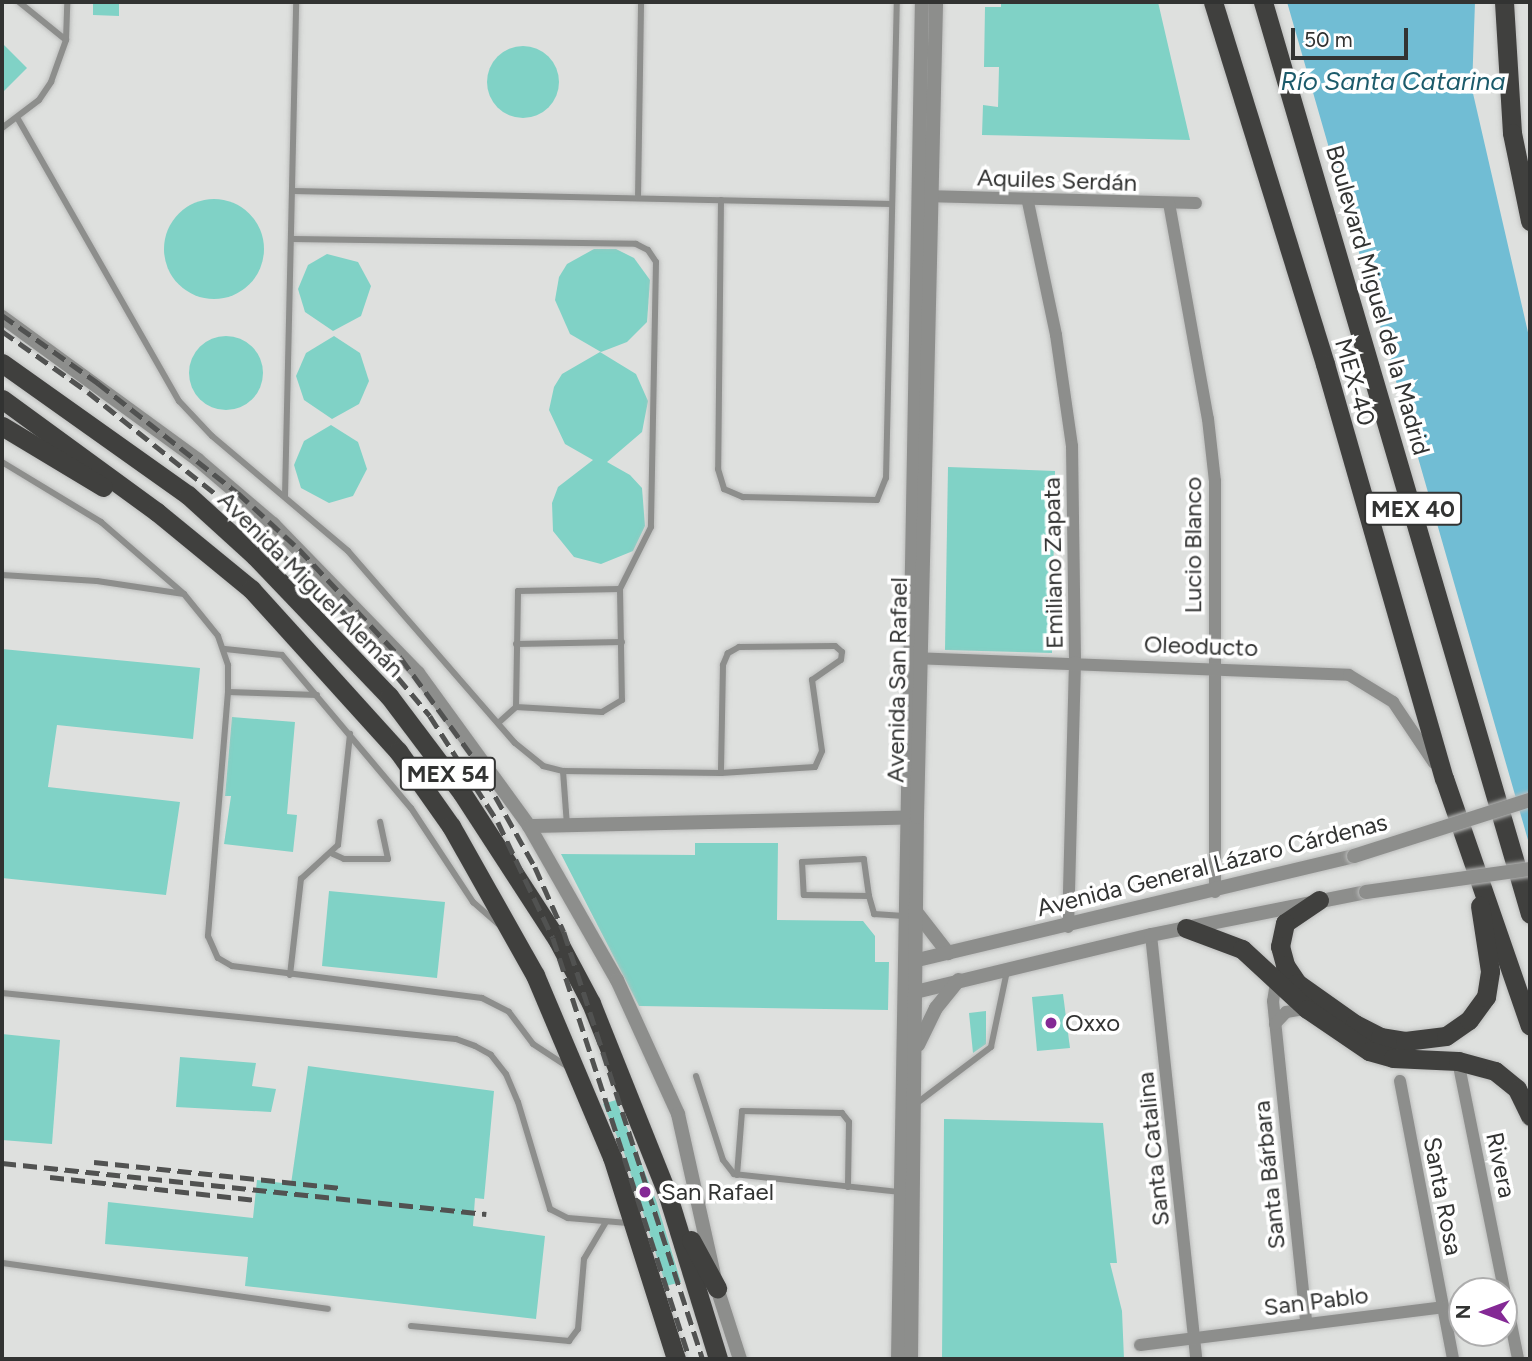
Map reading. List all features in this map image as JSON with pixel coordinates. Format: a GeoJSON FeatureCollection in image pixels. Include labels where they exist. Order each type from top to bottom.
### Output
{"type":"FeatureCollection","features":[{"type":"Feature","properties":{"kind":"highway","name":"MEX-40"},"geometry":{"type":"LineString","coordinates":[[1213,2],[1325,364],[1444,778]]}},
{"type":"Feature","properties":{"kind":"highway","name":"Boulevard Miguel de la Madrid"},"geometry":{"type":"LineString","coordinates":[[1263,2],[1295,103],[1530,914]]}},
{"type":"Feature","properties":{"kind":"highway"},"geometry":{"type":"LineString","coordinates":[[1504,2],[1512,133],[1530,221]]}},
{"type":"Feature","properties":{"kind":"highway","name":"Avenida Miguel Alemán"},"geometry":{"type":"LineString","coordinates":[[2,363],[188,495],[331,632],[389,696],[513,866],[558,941],[627,1085],[668,1196],[719,1359]]}},
{"type":"Feature","properties":{"kind":"highway","name":"Avenida Miguel Alemán"},"geometry":{"type":"LineString","coordinates":[[2,400],[157,512],[251,589],[398,751],[450,826],[513,936],[580,1073],[633,1224],[676,1359]]}},
{"type":"Feature","properties":{"kind":"highway"},"geometry":{"type":"LineString","coordinates":[[2,426],[112,492],[157,512]]}},
{"type":"Feature","properties":{"kind":"highway","name":"MEX 40"},"geometry":{"type":"LineString","coordinates":[[1444,778],[1530,1026]]}},
{"type":"Feature","properties":{"kind":"highway"},"geometry":{"type":"LineString","coordinates":[[1186,928],[1242,949],[1288,984],[1380,1037],[1425,1040],[1458,1029],[1479,1010],[1489,986],[1475,863]]}},
{"type":"Feature","properties":{"kind":"highway"},"geometry":{"type":"LineString","coordinates":[[1319,900],[1295,914],[1282,930],[1282,955],[1288,984],[1307,1009],[1369,1051],[1401,1059],[1458,1061],[1489,1068],[1510,1081],[1523,1097],[1530,1116]]}},
{"type":"Feature","properties":{"kind":"highway"},"geometry":{"type":"LineString","coordinates":[[668,1196],[717,1288]]}},
{"type":"Feature","properties":{"kind":"street","name":"Avenida San Rafael"},"geometry":{"type":"LineString","coordinates":[[898,1359],[900,1192],[909,994],[924,196],[922,2]]}},
{"type":"Feature","properties":{"kind":"street","name":"Avenida San Rafael"},"geometry":{"type":"LineString","coordinates":[[924,196],[936,2]]}},
{"type":"Feature","properties":{"kind":"street","name":"Aquiles Serdán"},"geometry":{"type":"LineString","coordinates":[[924,196],[1028,202],[1196,203]]}},
{"type":"Feature","properties":{"kind":"street","name":"Emiliano Zapata"},"geometry":{"type":"LineString","coordinates":[[1028,202],[1056,335],[1072,446],[1075,662],[1068,927]]}},
{"type":"Feature","properties":{"kind":"street","name":"Lucio Blanco"},"geometry":{"type":"LineString","coordinates":[[1169,204],[1213,452],[1215,892]]}},
{"type":"Feature","properties":{"kind":"street"},"geometry":{"type":"LineString","coordinates":[[2,317],[198,460],[273,524],[418,673],[529,825],[617,979],[678,1114],[717,1288],[740,1359]]}},
{"type":"Feature","properties":{"kind":"street","name":"Oleoducto"},"geometry":{"type":"LineString","coordinates":[[914,657],[1349,675],[1393,702],[1444,778]]}},
{"type":"Feature","properties":{"kind":"street","name":"Avenida General Lázaro Cárdenas"},"geometry":{"type":"LineString","coordinates":[[909,962],[1215,892],[1354,856],[1530,800]]}},
{"type":"Feature","properties":{"kind":"street"},"geometry":{"type":"LineString","coordinates":[[529,825],[911,817]]}},
{"type":"Feature","properties":{"kind":"street"},"geometry":{"type":"LineString","coordinates":[[909,994],[1151,935],[1319,900],[1530,869]]}},
{"type":"Feature","properties":{"kind":"street"},"geometry":{"type":"LineString","coordinates":[[910,914],[948,953]]}},
{"type":"Feature","properties":{"kind":"street","name":"Santa Catalina"},"geometry":{"type":"LineString","coordinates":[[1151,935],[1196,1359]]}},
{"type":"Feature","properties":{"kind":"street"},"geometry":{"type":"LineString","coordinates":[[914,1052],[927,1023],[959,981]]}},
{"type":"Feature","properties":{"kind":"street","name":"Santa Bárbara"},"geometry":{"type":"LineString","coordinates":[[1288,984],[1273,994],[1306,1322]]}},
{"type":"Feature","properties":{"kind":"street","name":"Avenida San Rafael"},"geometry":{"type":"LineString","coordinates":[[909,994],[914,1052],[911,1359]]}},
{"type":"Feature","properties":{"kind":"street"},"geometry":{"type":"LineString","coordinates":[[1275,1024],[1286,1012],[1307,1009]]}},
{"type":"Feature","properties":{"kind":"street","name":"Rivera"},"geometry":{"type":"LineString","coordinates":[[1458,1061],[1518,1359]]}},
{"type":"Feature","properties":{"kind":"street","name":"Santa Rosa"},"geometry":{"type":"LineString","coordinates":[[1399,1081],[1453,1359]]}},
{"type":"Feature","properties":{"kind":"street","name":"San Pablo"},"geometry":{"type":"LineString","coordinates":[[1140,1345],[1306,1322],[1443,1307]]}},
{"type":"Feature","properties":{"kind":"lane"},"geometry":{"type":"LineString","coordinates":[[19,2],[66,40]]}},
{"type":"Feature","properties":{"kind":"lane"},"geometry":{"type":"LineString","coordinates":[[2,128],[18,119],[51,82],[66,40],[67,2]]}},
{"type":"Feature","properties":{"kind":"lane"},"geometry":{"type":"LineString","coordinates":[[285,496],[296,2]]}},
{"type":"Feature","properties":{"kind":"lane"},"geometry":{"type":"LineString","coordinates":[[638,198],[641,2]]}},
{"type":"Feature","properties":{"kind":"lane"},"geometry":{"type":"LineString","coordinates":[[721,200],[718,469],[724,489],[743,497],[866,502],[877,500],[886,484],[897,2]]}},
{"type":"Feature","properties":{"kind":"lane"},"geometry":{"type":"LineString","coordinates":[[18,119],[179,401],[212,436],[348,551],[528,756],[563,771],[721,773],[815,766],[821,761],[812,680],[841,660],[842,652],[835,646],[739,647],[728,653],[723,666],[721,773]]}},
{"type":"Feature","properties":{"kind":"lane"},"geometry":{"type":"LineString","coordinates":[[293,191],[892,204]]}},
{"type":"Feature","properties":{"kind":"lane"},"geometry":{"type":"LineString","coordinates":[[292,239],[636,244],[648,250],[656,262],[652,527],[620,589],[624,692],[611,709],[516,707],[498,723]]}},
{"type":"Feature","properties":{"kind":"lane"},"geometry":{"type":"LineString","coordinates":[[2,462],[101,522],[184,594],[225,649],[228,692],[210,946],[232,966],[482,998],[513,1015],[548,1057],[580,1073]]}},
{"type":"Feature","properties":{"kind":"lane"},"geometry":{"type":"LineString","coordinates":[[2,575],[97,581],[184,594]]}},
{"type":"Feature","properties":{"kind":"lane"},"geometry":{"type":"LineString","coordinates":[[516,707],[519,591],[620,589]]}},
{"type":"Feature","properties":{"kind":"lane"},"geometry":{"type":"LineString","coordinates":[[516,644],[622,642]]}},
{"type":"Feature","properties":{"kind":"lane"},"geometry":{"type":"LineString","coordinates":[[225,649],[279,653],[416,815],[473,902],[513,936]]}},
{"type":"Feature","properties":{"kind":"lane"},"geometry":{"type":"LineString","coordinates":[[228,692],[317,695]]}},
{"type":"Feature","properties":{"kind":"lane"},"geometry":{"type":"LineString","coordinates":[[290,975],[301,879],[333,854],[339,841],[350,734]]}},
{"type":"Feature","properties":{"kind":"lane"},"geometry":{"type":"LineString","coordinates":[[563,771],[567,825]]}},
{"type":"Feature","properties":{"kind":"lane"},"geometry":{"type":"LineString","coordinates":[[333,854],[344,859],[388,859],[380,822]]}},
{"type":"Feature","properties":{"kind":"lane"},"geometry":{"type":"LineString","coordinates":[[869,895],[804,895],[802,862],[864,859],[874,914],[910,914]]}},
{"type":"Feature","properties":{"kind":"lane"},"geometry":{"type":"LineString","coordinates":[[914,1105],[991,1047],[1008,969]]}},
{"type":"Feature","properties":{"kind":"lane"},"geometry":{"type":"LineString","coordinates":[[2,993],[443,1037],[475,1045],[491,1055],[506,1074],[519,1102],[550,1209],[560,1216],[633,1224]]}},
{"type":"Feature","properties":{"kind":"lane"},"geometry":{"type":"LineString","coordinates":[[696,1076],[723,1160],[737,1175],[900,1192]]}},
{"type":"Feature","properties":{"kind":"lane"},"geometry":{"type":"LineString","coordinates":[[737,1175],[742,1111],[842,1113],[849,1122],[848,1187]]}},
{"type":"Feature","properties":{"kind":"lane"},"geometry":{"type":"LineString","coordinates":[[411,1326],[569,1341],[578,1329],[584,1259],[606,1222]]}},
{"type":"Feature","properties":{"kind":"lane"},"geometry":{"type":"LineString","coordinates":[[2,1263],[328,1309]]}},
{"type":"Feature","properties":{"kind":"water","name":"Río Santa Catarina"},"geometry":{"type":"Polygon","coordinates":[[[1287,2],[1475,2],[1472,89],[1530,341],[1530,847],[1287,2]]]}},
{"type":"Feature","properties":{"kind":"building"},"geometry":{"type":"Polygon","coordinates":[[[93,2],[119,2],[119,16],[93,15],[93,2]]]}},
{"type":"Feature","properties":{"kind":"building"},"geometry":{"type":"Polygon","coordinates":[[[1001,2],[1158,2],[1190,140],[982,135],[983,105],[998,107],[999,67],[984,67],[985,7],[1001,7],[1001,2]]]}},
{"type":"Feature","properties":{"kind":"building"},"geometry":{"type":"Polygon","coordinates":[[[2,43],[27,68],[2,93],[2,43]]]}},
{"type":"Feature","properties":{"kind":"building"},"geometry":{"type":"Polygon","coordinates":[[[523,46],[543,52],[553,62],[559,82],[553,102],[543,112],[523,118],[503,112],[493,102],[487,82],[493,62],[503,52],[523,46]]]}},
{"type":"Feature","properties":{"kind":"building"},"geometry":{"type":"Polygon","coordinates":[[[214,199],[233,203],[249,214],[260,230],[264,249],[260,268],[249,284],[233,295],[214,299],[195,295],[179,284],[168,268],[164,249],[168,230],[179,214],[195,203],[214,199]]]}},
{"type":"Feature","properties":{"kind":"building"},"geometry":{"type":"Polygon","coordinates":[[[594,249],[616,249],[634,258],[650,280],[647,322],[627,342],[601,352],[570,334],[555,300],[559,277],[567,264],[594,249]]]}},
{"type":"Feature","properties":{"kind":"building"},"geometry":{"type":"Polygon","coordinates":[[[327,254],[358,262],[371,286],[361,316],[333,331],[305,312],[298,289],[308,265],[327,254]]]}},
{"type":"Feature","properties":{"kind":"building"},"geometry":{"type":"Polygon","coordinates":[[[226,336],[240,339],[252,347],[260,359],[263,373],[260,387],[252,399],[240,407],[226,410],[212,407],[200,399],[192,387],[189,373],[192,359],[200,347],[212,339],[226,336]]]}},
{"type":"Feature","properties":{"kind":"building"},"geometry":{"type":"Polygon","coordinates":[[[334,336],[360,353],[369,381],[359,404],[332,419],[304,400],[296,376],[306,353],[334,336]]]}},
{"type":"Feature","properties":{"kind":"building"},"geometry":{"type":"Polygon","coordinates":[[[600,352],[636,374],[648,401],[642,432],[607,462],[630,475],[642,488],[645,526],[633,551],[601,564],[574,557],[553,531],[552,503],[558,487],[593,460],[565,444],[549,410],[554,387],[562,374],[600,352]]]}},
{"type":"Feature","properties":{"kind":"building"},"geometry":{"type":"Polygon","coordinates":[[[331,425],[358,442],[367,469],[353,496],[329,503],[301,488],[294,465],[304,441],[331,425]]]}},
{"type":"Feature","properties":{"kind":"building"},"geometry":{"type":"Polygon","coordinates":[[[948,467],[1055,471],[1052,653],[945,650],[948,467]]]}},
{"type":"Feature","properties":{"kind":"building"},"geometry":{"type":"Polygon","coordinates":[[[2,649],[200,668],[193,739],[57,725],[48,787],[180,802],[166,895],[2,878],[2,649]]]}},
{"type":"Feature","properties":{"kind":"building"},"geometry":{"type":"Polygon","coordinates":[[[232,717],[295,722],[287,814],[297,815],[293,852],[224,844],[231,796],[225,796],[232,717]]]}},
{"type":"Feature","properties":{"kind":"building"},"geometry":{"type":"Polygon","coordinates":[[[695,843],[778,843],[777,920],[863,921],[875,936],[875,962],[889,962],[888,1010],[639,1006],[561,854],[695,855],[695,843]]]}},
{"type":"Feature","properties":{"kind":"building"},"geometry":{"type":"Polygon","coordinates":[[[329,891],[445,902],[437,978],[322,966],[329,891]]]}},
{"type":"Feature","properties":{"kind":"building","name":"Oxxo"},"geometry":{"type":"Polygon","coordinates":[[[1063,994],[1070,1048],[1037,1051],[1032,997],[1063,994]]]}},
{"type":"Feature","properties":{"kind":"building"},"geometry":{"type":"Polygon","coordinates":[[[986,1011],[986,1044],[973,1053],[969,1013],[986,1011]]]}},
{"type":"Feature","properties":{"kind":"building"},"geometry":{"type":"Polygon","coordinates":[[[2,1034],[60,1040],[52,1144],[2,1140],[2,1034]]]}},
{"type":"Feature","properties":{"kind":"building"},"geometry":{"type":"Polygon","coordinates":[[[180,1057],[256,1063],[252,1086],[276,1089],[271,1112],[176,1107],[180,1057]]]}},
{"type":"Feature","properties":{"kind":"building"},"geometry":{"type":"Polygon","coordinates":[[[308,1066],[494,1091],[484,1199],[475,1198],[473,1226],[545,1236],[536,1319],[245,1286],[248,1257],[105,1244],[108,1202],[253,1218],[257,1180],[291,1184],[308,1066]]]}},
{"type":"Feature","properties":{"kind":"building"},"geometry":{"type":"Polygon","coordinates":[[[616,1100],[656,1200],[681,1282],[666,1286],[624,1153],[603,1104],[616,1100]]]}},
{"type":"Feature","properties":{"kind":"building"},"geometry":{"type":"Polygon","coordinates":[[[944,1119],[1103,1123],[1117,1263],[1110,1263],[1122,1311],[1124,1359],[942,1359],[944,1119]]]}},
{"type":"Feature","properties":{"kind":"railway"},"geometry":{"type":"LineString","coordinates":[[2,315],[98,383],[238,493],[299,549],[401,658],[475,760],[535,867],[564,932],[703,1359]]}},
{"type":"Feature","properties":{"kind":"railway"},"geometry":{"type":"LineString","coordinates":[[2,331],[88,392],[231,506],[344,613],[430,716],[498,822],[553,938],[690,1359]]}},
{"type":"Feature","properties":{"kind":"railway"},"geometry":{"type":"LineString","coordinates":[[94,1162],[341,1188]]}},
{"type":"Feature","properties":{"kind":"railway"},"geometry":{"type":"LineString","coordinates":[[2,1163],[486,1214]]}},
{"type":"Feature","properties":{"kind":"railway"},"geometry":{"type":"LineString","coordinates":[[50,1177],[256,1200]]}},
{"type":"Feature","properties":{"kind":"place","name":"Oxxo"},"geometry":{"type":"Point","coordinates":[1051,1023]}},
{"type":"Feature","properties":{"kind":"place","name":"San Rafael"},"geometry":{"type":"Point","coordinates":[645,1192]}}]}
